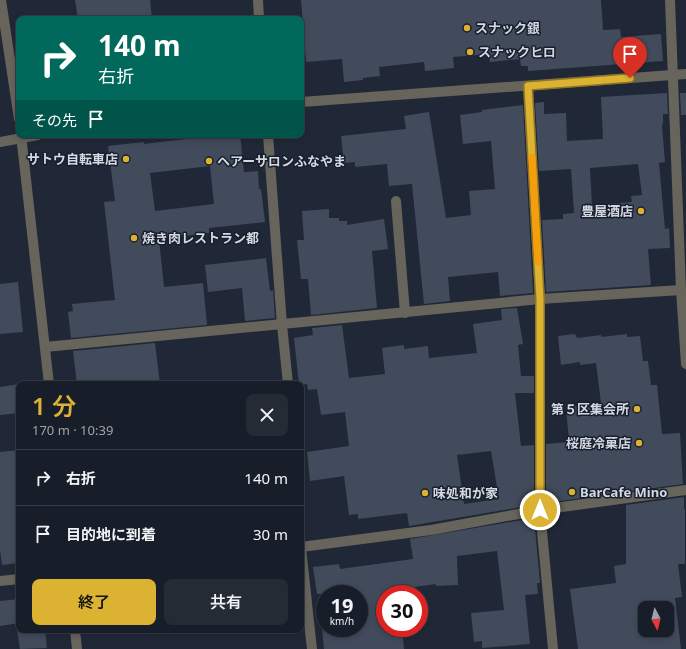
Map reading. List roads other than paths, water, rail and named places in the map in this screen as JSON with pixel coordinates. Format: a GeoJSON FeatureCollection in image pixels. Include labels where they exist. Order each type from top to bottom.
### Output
{"type":"FeatureCollection","features":[{"type":"Feature","properties":{"kind":"street"},"geometry":{"type":"LineString","coordinates":[[1,0],[16,99]]}},
{"type":"Feature","properties":{"kind":"street"},"geometry":{"type":"LineString","coordinates":[[258,0],[259,16]]}},
{"type":"Feature","properties":{"kind":"street"},"geometry":{"type":"LineString","coordinates":[[670,0],[683,237],[681,290],[686,364]]}},
{"type":"Feature","properties":{"kind":"street"},"geometry":{"type":"LineString","coordinates":[[304,102],[686,74]]}},
{"type":"Feature","properties":{"kind":"street"},"geometry":{"type":"LineString","coordinates":[[528,86],[540,299],[540,510],[553,649]]}},
{"type":"Feature","properties":{"kind":"street"},"geometry":{"type":"LineString","coordinates":[[0,142],[16,138]]}},
{"type":"Feature","properties":{"kind":"street"},"geometry":{"type":"LineString","coordinates":[[22,138],[49,381]]}},
{"type":"Feature","properties":{"kind":"street"},"geometry":{"type":"LineString","coordinates":[[268,138],[282,325],[288,381]]}},
{"type":"Feature","properties":{"kind":"street"},"geometry":{"type":"LineString","coordinates":[[396,201],[405,313]]}},
{"type":"Feature","properties":{"kind":"street"},"geometry":{"type":"LineString","coordinates":[[45,347],[540,299],[681,290]]}},
{"type":"Feature","properties":{"kind":"street"},"geometry":{"type":"LineString","coordinates":[[304,548],[431,530],[540,510],[686,490]]}},
{"type":"Feature","properties":{"kind":"street"},"geometry":{"type":"LineString","coordinates":[[304,576],[312,649]]}},
{"type":"Feature","properties":{"kind":"street"},"geometry":{"type":"LineString","coordinates":[[0,581],[16,578]]}},
{"type":"Feature","properties":{"kind":"street"},"geometry":{"type":"LineString","coordinates":[[75,633],[77,649]]}},
{"type":"Feature","properties":{"kind":"place","name":"スナック銀"},"geometry":{"type":"Point","coordinates":[467,28]}},
{"type":"Feature","properties":{"kind":"place","name":"スナックヒロ"},"geometry":{"type":"Point","coordinates":[470,52]}},
{"type":"Feature","properties":{"kind":"place","name":"サトウ自転車店"},"geometry":{"type":"Point","coordinates":[126,159]}},
{"type":"Feature","properties":{"kind":"place","name":"ヘアーサロンふなやま"},"geometry":{"type":"Point","coordinates":[209,161]}},
{"type":"Feature","properties":{"kind":"place","name":"豊屋酒店"},"geometry":{"type":"Point","coordinates":[641,211]}},
{"type":"Feature","properties":{"kind":"place","name":"焼き肉レストラン都"},"geometry":{"type":"Point","coordinates":[134,238]}},
{"type":"Feature","properties":{"kind":"place","name":"第５区集会所"},"geometry":{"type":"Point","coordinates":[637,409]}},
{"type":"Feature","properties":{"kind":"place","name":"桜庭冷菓店"},"geometry":{"type":"Point","coordinates":[639,443]}},
{"type":"Feature","properties":{"kind":"place","name":"BarCafe Mino"},"geometry":{"type":"Point","coordinates":[572,492]}},
{"type":"Feature","properties":{"kind":"place","name":"味処和が家"},"geometry":{"type":"Point","coordinates":[425,493]}}]}
